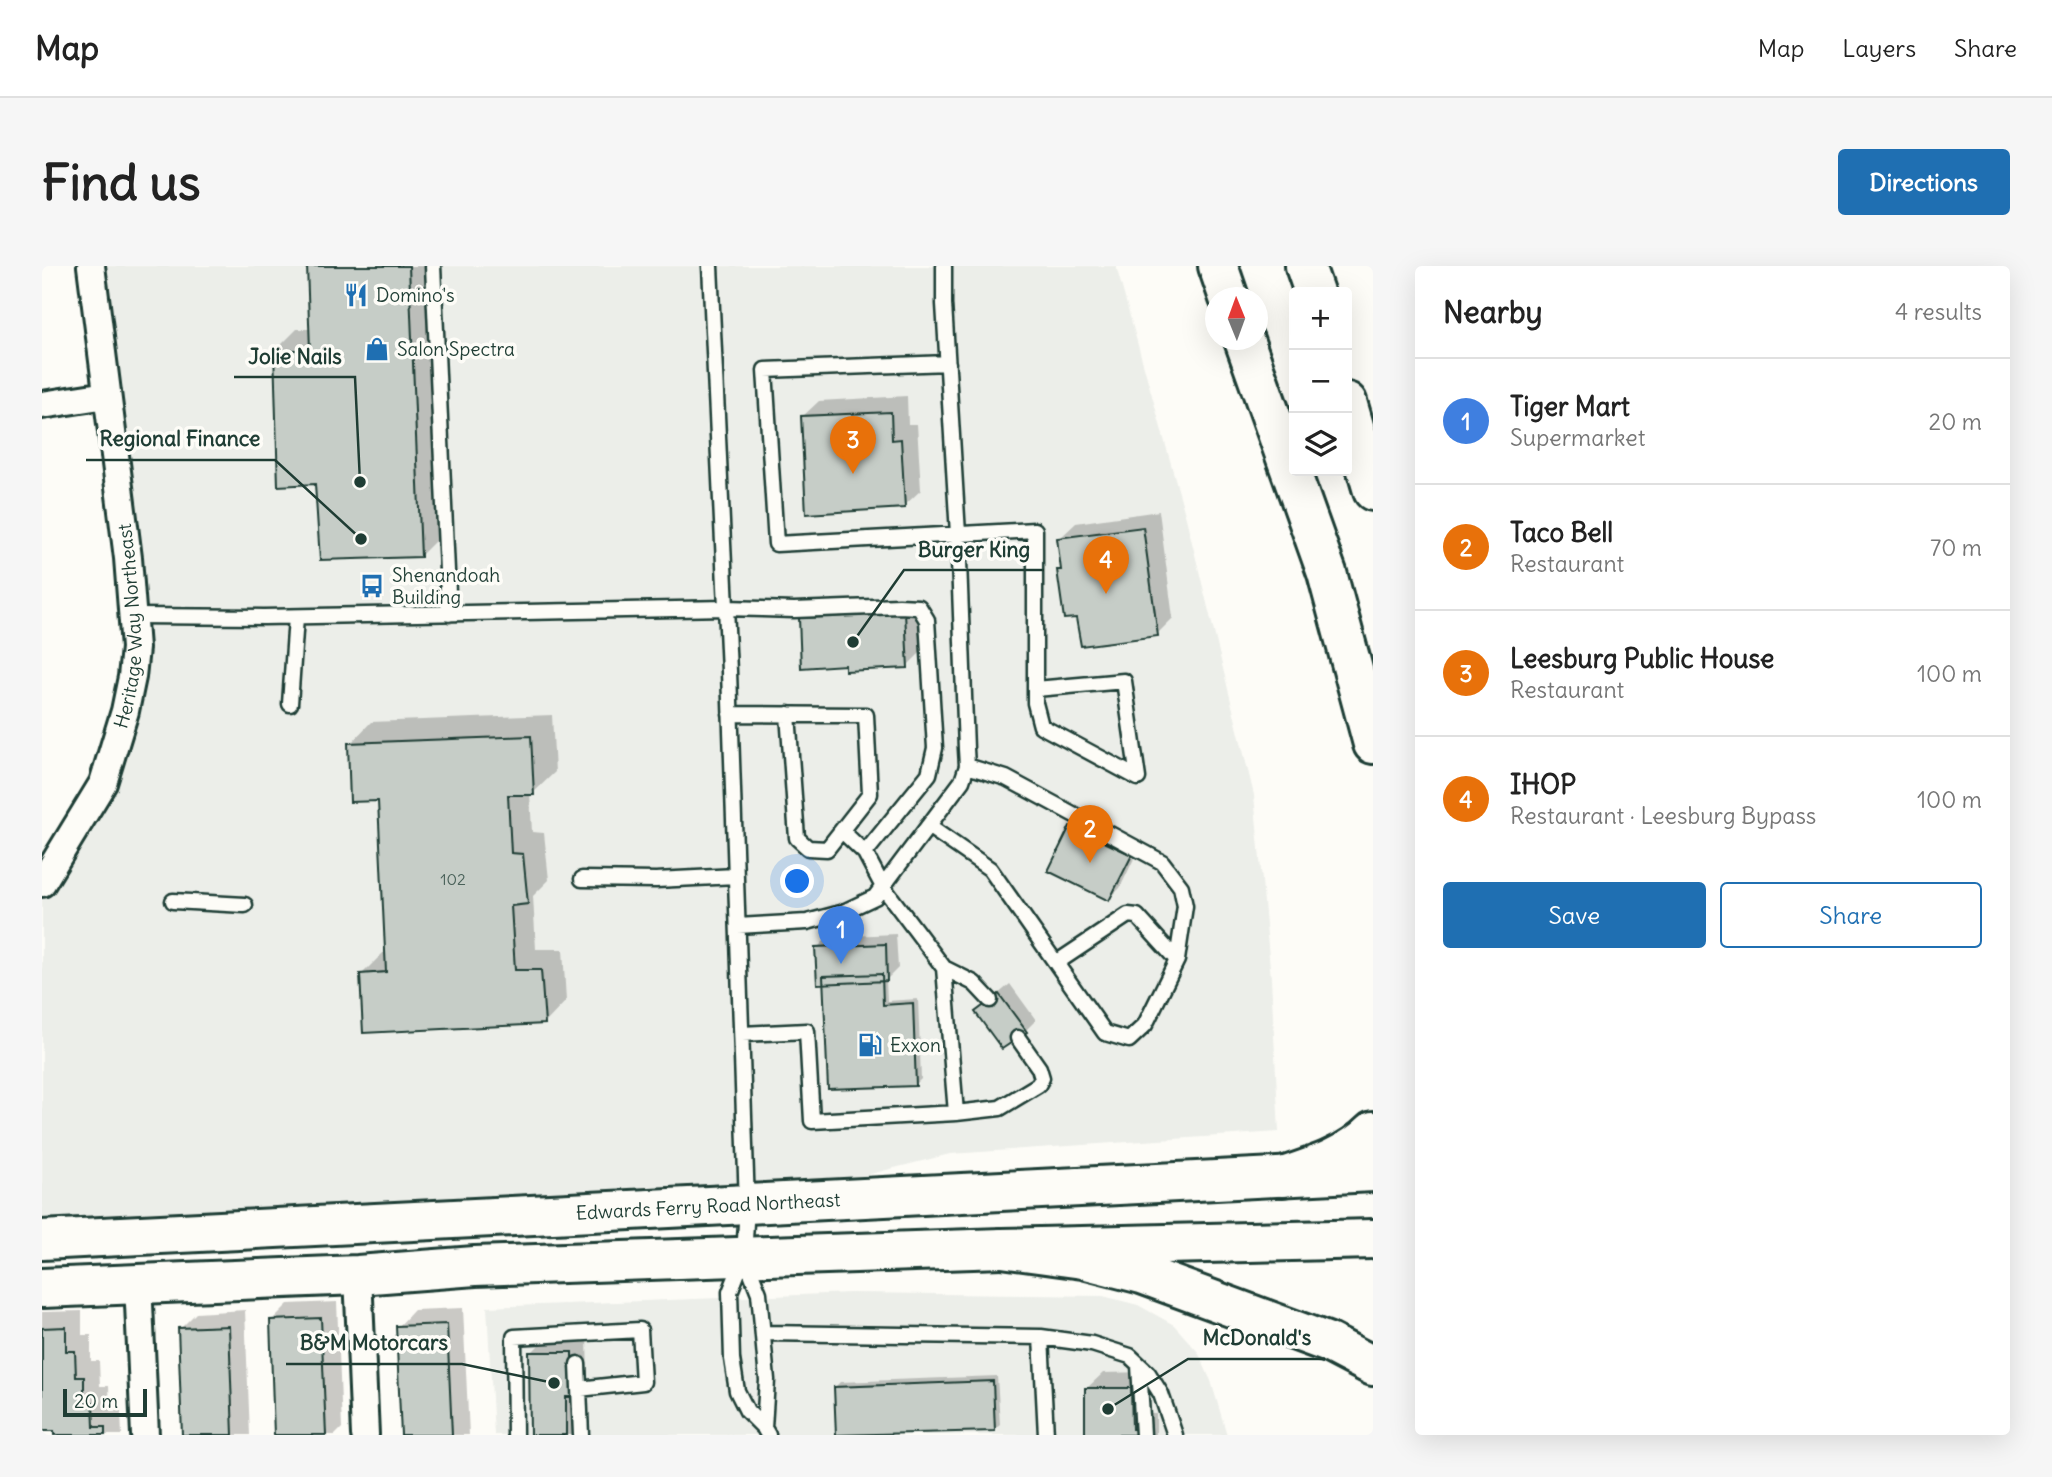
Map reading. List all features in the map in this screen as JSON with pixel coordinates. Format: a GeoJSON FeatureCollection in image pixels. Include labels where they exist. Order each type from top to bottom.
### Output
{"type":"FeatureCollection","features":[{"type":"Feature","properties":{"kind":"main road"},"geometry":{"type":"LineString","coordinates":[[1217,266],[1225,287]]}},
{"type":"Feature","properties":{"kind":"main road"},"geometry":{"type":"LineString","coordinates":[[1305,266],[1312,287]]}},
{"type":"Feature","properties":{"kind":"main road"},"geometry":{"type":"LineString","coordinates":[[1248,350],[1327,573],[1373,744]]}},
{"type":"Feature","properties":{"kind":"main road"},"geometry":{"type":"LineString","coordinates":[[1350,413],[1373,491]]}},
{"type":"Feature","properties":{"kind":"main road"},"geometry":{"type":"LineString","coordinates":[[1283,1177],[1346,1152],[1373,1131]]}},
{"type":"Feature","properties":{"kind":"main road","name":"Edwards Ferry Road Northeast"},"geometry":{"type":"LineString","coordinates":[[42,1240],[1373,1172]]}},
{"type":"Feature","properties":{"kind":"main road"},"geometry":{"type":"LineString","coordinates":[[42,1288],[358,1275],[475,1266],[1002,1248],[1373,1239]]}},
{"type":"Feature","properties":{"kind":"main road"},"geometry":{"type":"LineString","coordinates":[[1002,1248],[1083,1259],[1142,1274],[1329,1343],[1373,1366]]}},
{"type":"Feature","properties":{"kind":"street","name":"Heritage Way Northeast"},"geometry":{"type":"LineString","coordinates":[[42,883],[103,783],[132,677],[134,617],[91,266]]}},
{"type":"Feature","properties":{"kind":"street"},"geometry":{"type":"LineString","coordinates":[[42,405],[107,395]]}},
{"type":"Feature","properties":{"kind":"street"},"geometry":{"type":"LineString","coordinates":[[358,1275],[365,1435]]}},
{"type":"Feature","properties":{"kind":"street"},"geometry":{"type":"LineString","coordinates":[[136,1284],[145,1435]]}},
{"type":"Feature","properties":{"kind":"lane"},"geometry":{"type":"LineString","coordinates":[[433,266],[449,614]]}},
{"type":"Feature","properties":{"kind":"lane"},"geometry":{"type":"LineString","coordinates":[[710,266],[726,608],[747,1205],[744,1257],[730,1292],[732,1359],[737,1391],[747,1411],[766,1431]]}},
{"type":"Feature","properties":{"kind":"lane"},"geometry":{"type":"LineString","coordinates":[[738,926],[807,922],[841,913],[875,897],[962,781],[967,766],[944,266]]}},
{"type":"Feature","properties":{"kind":"lane"},"geometry":{"type":"LineString","coordinates":[[948,363],[765,370],[776,544],[1035,530],[1035,703],[1041,726],[1138,778],[1124,681],[1036,689]]}},
{"type":"Feature","properties":{"kind":"lane"},"geometry":{"type":"LineString","coordinates":[[134,617],[919,607],[927,620],[935,748],[929,774],[865,853]]}},
{"type":"Feature","properties":{"kind":"lane"},"geometry":{"type":"LineString","coordinates":[[290,704],[296,617]]}},
{"type":"Feature","properties":{"kind":"lane"},"geometry":{"type":"LineString","coordinates":[[730,713],[866,715],[870,794],[827,849],[808,848],[797,838],[788,714]]}},
{"type":"Feature","properties":{"kind":"lane"},"geometry":{"type":"LineString","coordinates":[[928,826],[990,870],[1105,1033],[1129,1040],[1145,1026],[1177,960],[1185,906],[1181,887],[1162,862],[1006,778],[967,766]]}},
{"type":"Feature","properties":{"kind":"lane"},"geometry":{"type":"LineString","coordinates":[[842,831],[865,853],[883,887],[944,968],[974,983],[990,1000]]}},
{"type":"Feature","properties":{"kind":"lane"},"geometry":{"type":"LineString","coordinates":[[582,879],[656,880],[736,876]]}},
{"type":"Feature","properties":{"kind":"lane"},"geometry":{"type":"LineString","coordinates":[[173,901],[245,905]]}},
{"type":"Feature","properties":{"kind":"lane"},"geometry":{"type":"LineString","coordinates":[[1056,963],[1128,915],[1137,916],[1177,960]]}},
{"type":"Feature","properties":{"kind":"lane"},"geometry":{"type":"LineString","coordinates":[[944,968],[956,1113]]}},
{"type":"Feature","properties":{"kind":"lane"},"geometry":{"type":"LineString","coordinates":[[741,1034],[807,1031],[812,1121],[1000,1108],[1038,1084],[1042,1078],[1039,1068],[1018,1038]]}},
{"type":"Feature","properties":{"kind":"lane"},"geometry":{"type":"LineString","coordinates":[[744,1257],[759,1293],[767,1380],[766,1431]]}},
{"type":"Feature","properties":{"kind":"lane"},"geometry":{"type":"LineString","coordinates":[[515,1435],[514,1338],[640,1330],[643,1382],[579,1389]]}},
{"type":"Feature","properties":{"kind":"lane"},"geometry":{"type":"LineString","coordinates":[[763,1333],[1041,1337],[1092,1344],[1130,1356],[1139,1365],[1161,1394],[1175,1435]]}},
{"type":"Feature","properties":{"kind":"lane"},"geometry":{"type":"LineString","coordinates":[[1041,1337],[1046,1435]]}},
{"type":"Feature","properties":{"kind":"lane"},"geometry":{"type":"LineString","coordinates":[[578,1364],[581,1435]]}},
{"type":"Feature","properties":{"kind":"lane"},"geometry":{"type":"LineString","coordinates":[[1139,1365],[1143,1435]]}},
{"type":"Feature","properties":{"kind":"shaded area"},"geometry":{"type":"Polygon","coordinates":[[[91,266],[1116,266],[1186,518],[1254,795],[1271,978],[1279,1132],[950,1154],[747,1205],[42,1240],[42,883],[81,822],[132,677],[91,266]]]}},
{"type":"Feature","properties":{"kind":"shaded area"},"geometry":{"type":"Polygon","coordinates":[[[851,1293],[1103,1296],[1138,1305],[1174,1325],[1198,1352],[1211,1381],[1227,1435],[494,1435],[487,1307],[851,1293]]]}},
{"type":"Feature","properties":{"kind":"building"},"geometry":{"type":"Polygon","coordinates":[[[307,266],[409,266],[421,557],[320,560],[315,484],[278,486],[274,350],[310,350],[307,266]]]}},
{"type":"Feature","properties":{"kind":"building"},"geometry":{"type":"Polygon","coordinates":[[[891,412],[892,440],[901,439],[905,508],[806,514],[801,416],[891,412]]]}},
{"type":"Feature","properties":{"kind":"building"},"geometry":{"type":"Polygon","coordinates":[[[1143,527],[1158,636],[1081,646],[1076,618],[1064,619],[1057,570],[1061,570],[1057,538],[1143,527]]]}},
{"type":"Feature","properties":{"kind":"building"},"geometry":{"type":"Polygon","coordinates":[[[905,613],[908,668],[845,671],[845,665],[801,668],[799,618],[905,613]]]}},
{"type":"Feature","properties":{"kind":"building"},"geometry":{"type":"Polygon","coordinates":[[[531,736],[534,795],[508,795],[511,853],[523,854],[528,904],[511,906],[515,970],[541,970],[545,1024],[363,1033],[360,974],[386,972],[378,801],[350,802],[348,743],[531,736]]]}},
{"type":"Feature","properties":{"kind":"building"},"geometry":{"type":"Polygon","coordinates":[[[1070,826],[1132,855],[1109,901],[1048,871],[1070,826]]]}},
{"type":"Feature","properties":{"kind":"building"},"geometry":{"type":"Polygon","coordinates":[[[886,944],[887,981],[817,984],[815,947],[886,944]]]}},
{"type":"Feature","properties":{"kind":"building","name":"Exxon"},"geometry":{"type":"Polygon","coordinates":[[[882,974],[883,1005],[913,1003],[916,1086],[828,1089],[823,976],[882,974]]]}},
{"type":"Feature","properties":{"kind":"building"},"geometry":{"type":"Polygon","coordinates":[[[999,994],[1027,1032],[1002,1049],[975,1012],[999,994]]]}},
{"type":"Feature","properties":{"kind":"building"},"geometry":{"type":"Polygon","coordinates":[[[321,1318],[326,1435],[274,1435],[270,1320],[321,1318]]]}},
{"type":"Feature","properties":{"kind":"building"},"geometry":{"type":"Polygon","coordinates":[[[447,1324],[452,1435],[401,1435],[396,1326],[447,1324]]]}},
{"type":"Feature","properties":{"kind":"building"},"geometry":{"type":"Polygon","coordinates":[[[229,1326],[233,1435],[182,1435],[178,1328],[229,1326]]]}},
{"type":"Feature","properties":{"kind":"building"},"geometry":{"type":"Polygon","coordinates":[[[66,1327],[66,1351],[75,1351],[76,1377],[84,1377],[84,1402],[93,1402],[94,1427],[105,1427],[105,1435],[54,1435],[54,1431],[42,1431],[42,1328],[66,1327]]]}},
{"type":"Feature","properties":{"kind":"building"},"geometry":{"type":"Polygon","coordinates":[[[529,1352],[572,1352],[572,1397],[566,1397],[566,1435],[530,1435],[529,1352]]]}},
{"type":"Feature","properties":{"kind":"building"},"geometry":{"type":"Polygon","coordinates":[[[993,1381],[995,1431],[836,1435],[834,1387],[993,1381]]]}},
{"type":"Feature","properties":{"kind":"building"},"geometry":{"type":"Polygon","coordinates":[[[1085,1388],[1131,1388],[1132,1429],[1140,1429],[1140,1435],[1085,1435],[1085,1388]]]}},
{"type":"Feature","properties":{"kind":"place","name":"Domino's"},"geometry":{"type":"Point","coordinates":[356,295]}},
{"type":"Feature","properties":{"kind":"place","name":"Salon Spectra"},"geometry":{"type":"Point","coordinates":[377,349]}},
{"type":"Feature","properties":{"kind":"place","name":"Leesburg Public House"},"geometry":{"type":"Point","coordinates":[853,474]}},
{"type":"Feature","properties":{"kind":"place","name":"Jolie Nails"},"geometry":{"type":"Point","coordinates":[360,482]}},
{"type":"Feature","properties":{"kind":"place","name":"Regional Finance"},"geometry":{"type":"Point","coordinates":[361,539]}},
{"type":"Feature","properties":{"kind":"place","name":"Shenandoah Building"},"geometry":{"type":"Point","coordinates":[372,586]}},
{"type":"Feature","properties":{"kind":"place","name":"IHOP"},"geometry":{"type":"Point","coordinates":[1106,594]}},
{"type":"Feature","properties":{"kind":"place","name":"Burger King"},"geometry":{"type":"Point","coordinates":[853,642]}},
{"type":"Feature","properties":{"kind":"place","name":"Taco Bell"},"geometry":{"type":"Point","coordinates":[1090,863]}},
{"type":"Feature","properties":{"kind":"place","name":"Tiger Mart"},"geometry":{"type":"Point","coordinates":[841,964]}},
{"type":"Feature","properties":{"kind":"place","name":"Exxon"},"geometry":{"type":"Point","coordinates":[870,1045]}},
{"type":"Feature","properties":{"kind":"place","name":"B&M Motorcars"},"geometry":{"type":"Point","coordinates":[554,1383]}},
{"type":"Feature","properties":{"kind":"place","name":"McDonald's"},"geometry":{"type":"Point","coordinates":[1108,1409]}}]}
